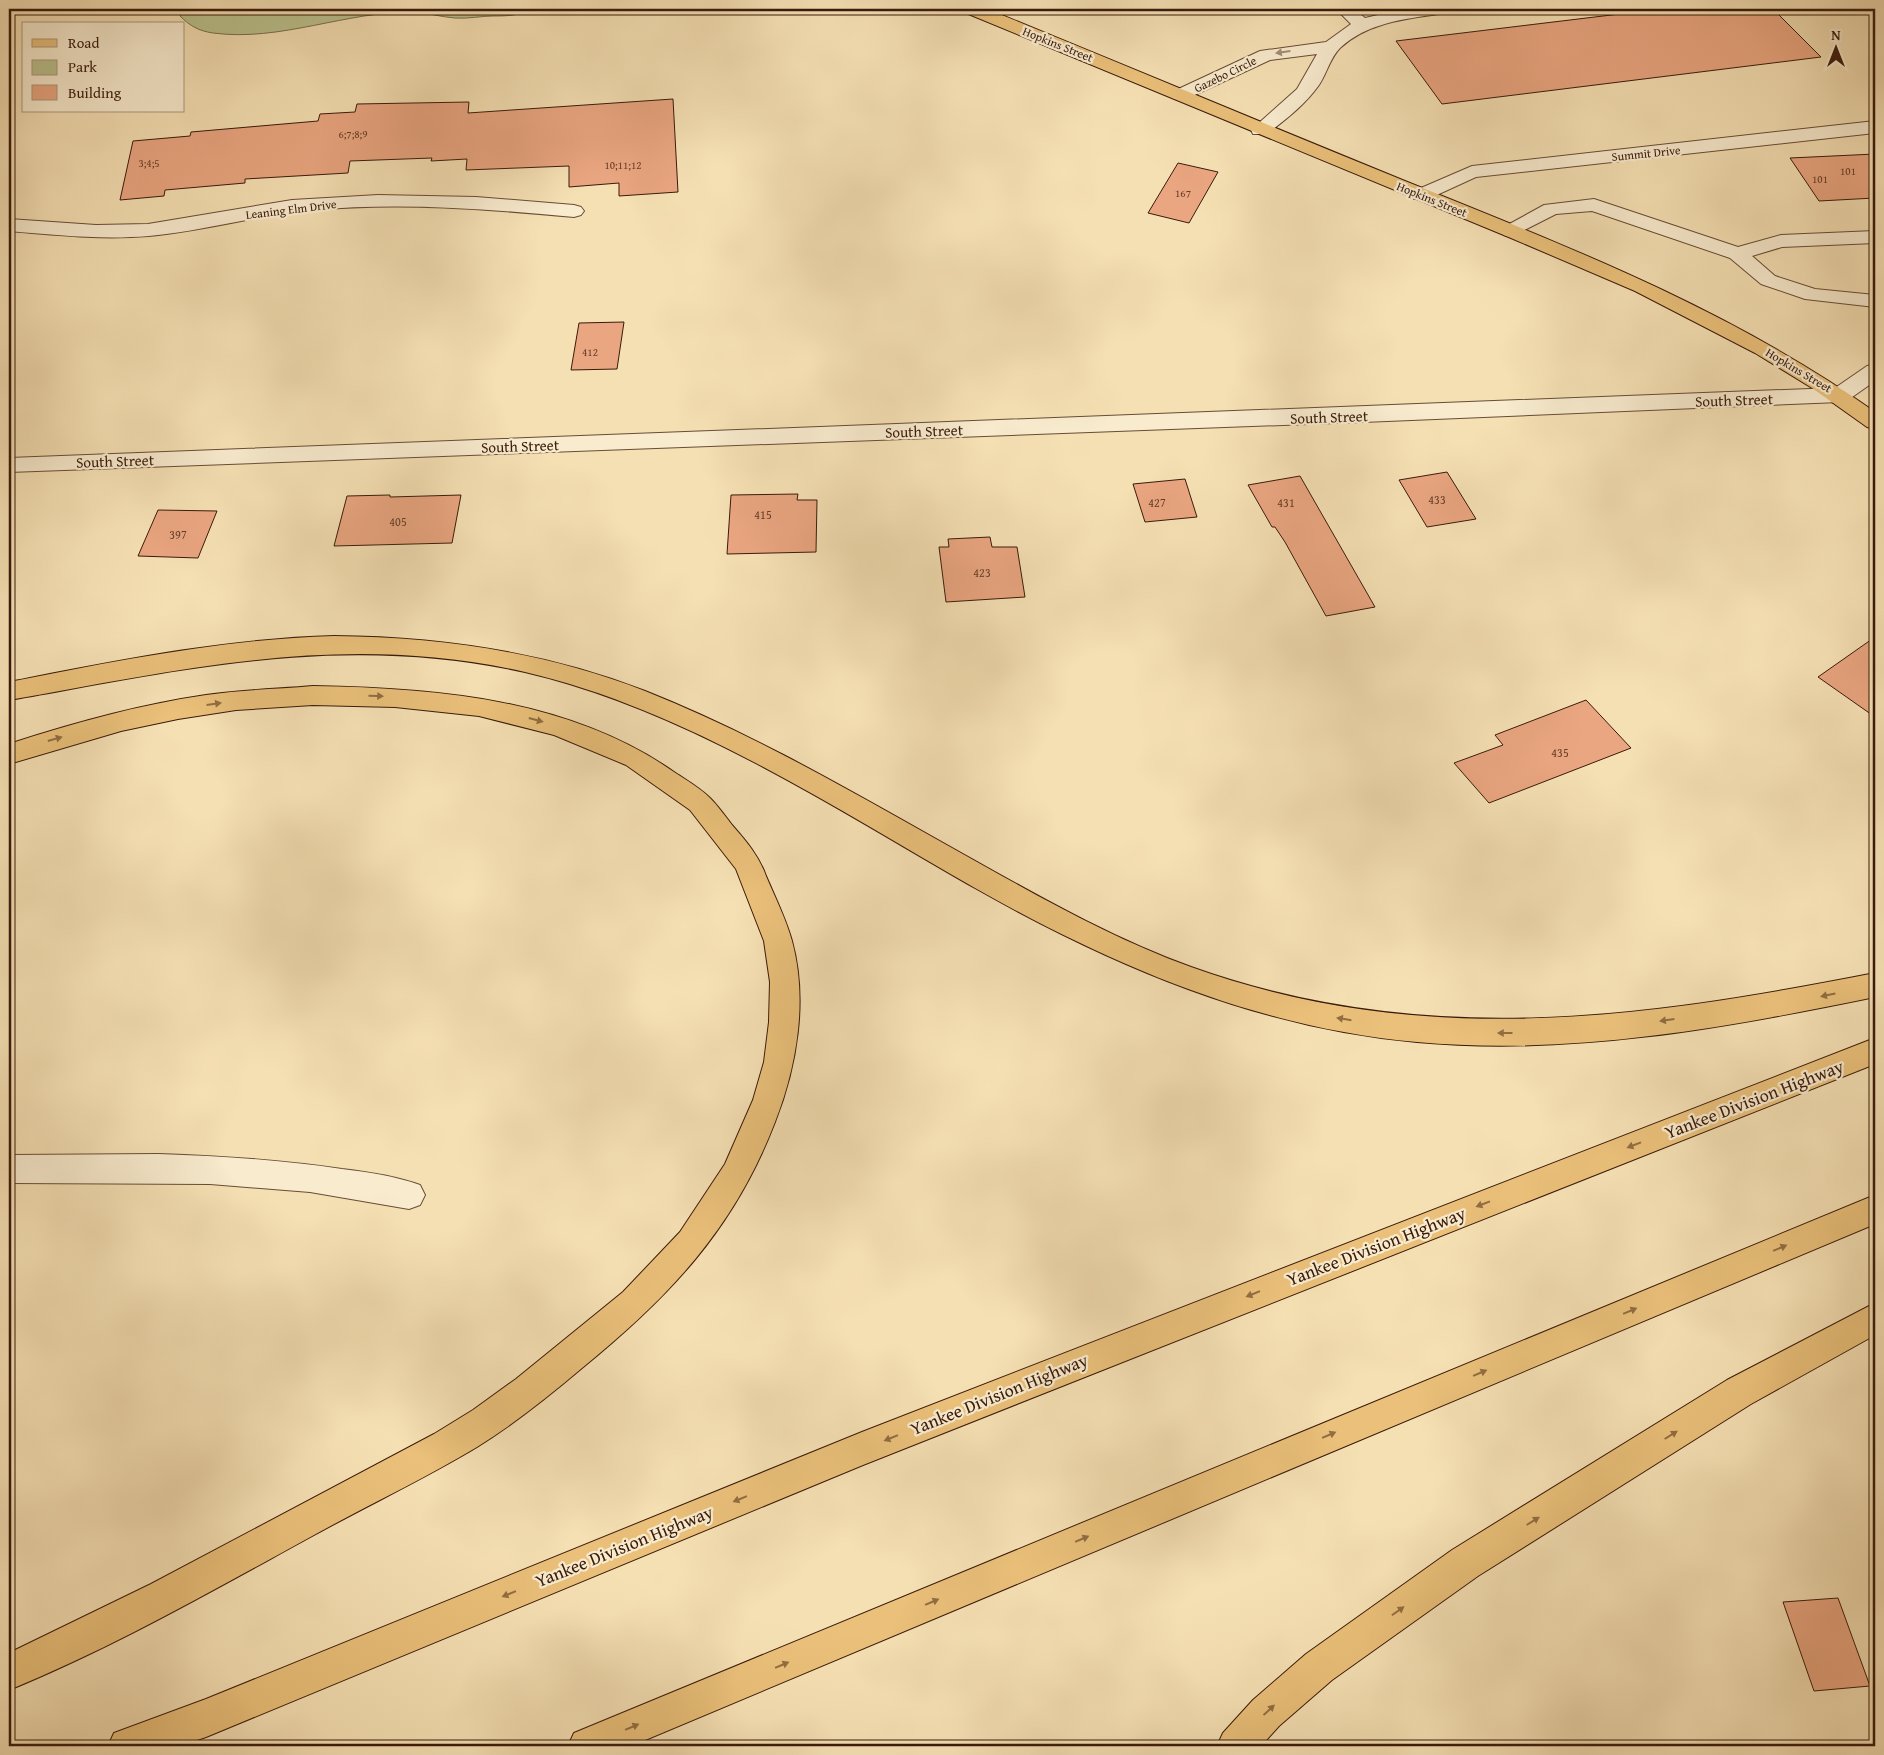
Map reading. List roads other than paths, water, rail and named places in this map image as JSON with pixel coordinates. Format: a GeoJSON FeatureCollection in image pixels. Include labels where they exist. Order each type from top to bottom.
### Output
{"type":"FeatureCollection","features":[{"type":"Feature","properties":{"kind":"main road","name":"Hopkins Street"},"geometry":{"type":"LineString","coordinates":[[972,9],[1260,130],[1511,231],[1644,288],[1771,352],[1840,395],[1875,422]]}},
{"type":"Feature","properties":{"kind":"main road"},"geometry":{"type":"LineString","coordinates":[[9,691],[193,658],[270,648],[320,646],[432,649],[502,659],[556,671],[630,695],[702,726],[1037,909],[1146,961],[1263,1001],[1318,1015],[1358,1022],[1453,1032],[1569,1031],[1640,1024],[1772,1006],[1875,985]]}},
{"type":"Feature","properties":{"kind":"main road"},"geometry":{"type":"LineString","coordinates":[[9,754],[94,728],[166,712],[272,698],[408,697],[499,710],[549,724],[618,750],[649,766],[698,801],[733,838],[751,867],[774,921],[784,979],[785,1007],[785,1034],[772,1092],[760,1127],[740,1166],[715,1208],[688,1246],[651,1288],[614,1321],[548,1376],[482,1423],[434,1452],[166,1596],[9,1672]]}},
{"type":"Feature","properties":{"kind":"main road","name":"Yankee Division Highway"},"geometry":{"type":"LineString","coordinates":[[127,1746],[206,1718],[862,1449],[1289,1279],[1875,1052]]}},
{"type":"Feature","properties":{"kind":"main road"},"geometry":{"type":"LineString","coordinates":[[587,1746],[1875,1208]]}},
{"type":"Feature","properties":{"kind":"main road"},"geometry":{"type":"LineString","coordinates":[[1236,1746],[1266,1713],[1319,1667],[1465,1563],[1739,1392],[1875,1318]]}},
{"type":"Feature","properties":{"kind":"street"},"geometry":{"type":"LineString","coordinates":[[1344,9],[1362,24]]}},
{"type":"Feature","properties":{"kind":"street","name":"Gazebo Circle"},"geometry":{"type":"LineString","coordinates":[[1260,130],[1299,99],[1319,71],[1331,47],[1362,24],[1396,15],[1439,9]]}},
{"type":"Feature","properties":{"kind":"street","name":"Gazebo Circle"},"geometry":{"type":"LineString","coordinates":[[1180,96],[1266,55],[1331,47]]}},
{"type":"Feature","properties":{"kind":"street","name":"Summit Drive"},"geometry":{"type":"LineString","coordinates":[[1421,195],[1472,172],[1875,128]]}},
{"type":"Feature","properties":{"kind":"street","name":"Leaning Elm Drive"},"geometry":{"type":"LineString","coordinates":[[9,225],[97,232],[123,232],[176,226],[289,207],[345,202],[456,202],[574,211]]}},
{"type":"Feature","properties":{"kind":"street"},"geometry":{"type":"LineString","coordinates":[[1511,231],[1551,209],[1594,205],[1737,254],[1768,280],[1812,295],[1875,301]]}},
{"type":"Feature","properties":{"kind":"street"},"geometry":{"type":"LineString","coordinates":[[1737,254],[1781,241],[1875,237]]}},
{"type":"Feature","properties":{"kind":"street"},"geometry":{"type":"LineString","coordinates":[[1840,395],[1875,371]]}},
{"type":"Feature","properties":{"kind":"street","name":"South Street"},"geometry":{"type":"LineString","coordinates":[[9,465],[1363,415],[1840,395]]}},
{"type":"Feature","properties":{"kind":"street"},"geometry":{"type":"LineString","coordinates":[[9,1169],[118,1167],[267,1173],[372,1186],[409,1195]]}}]}
